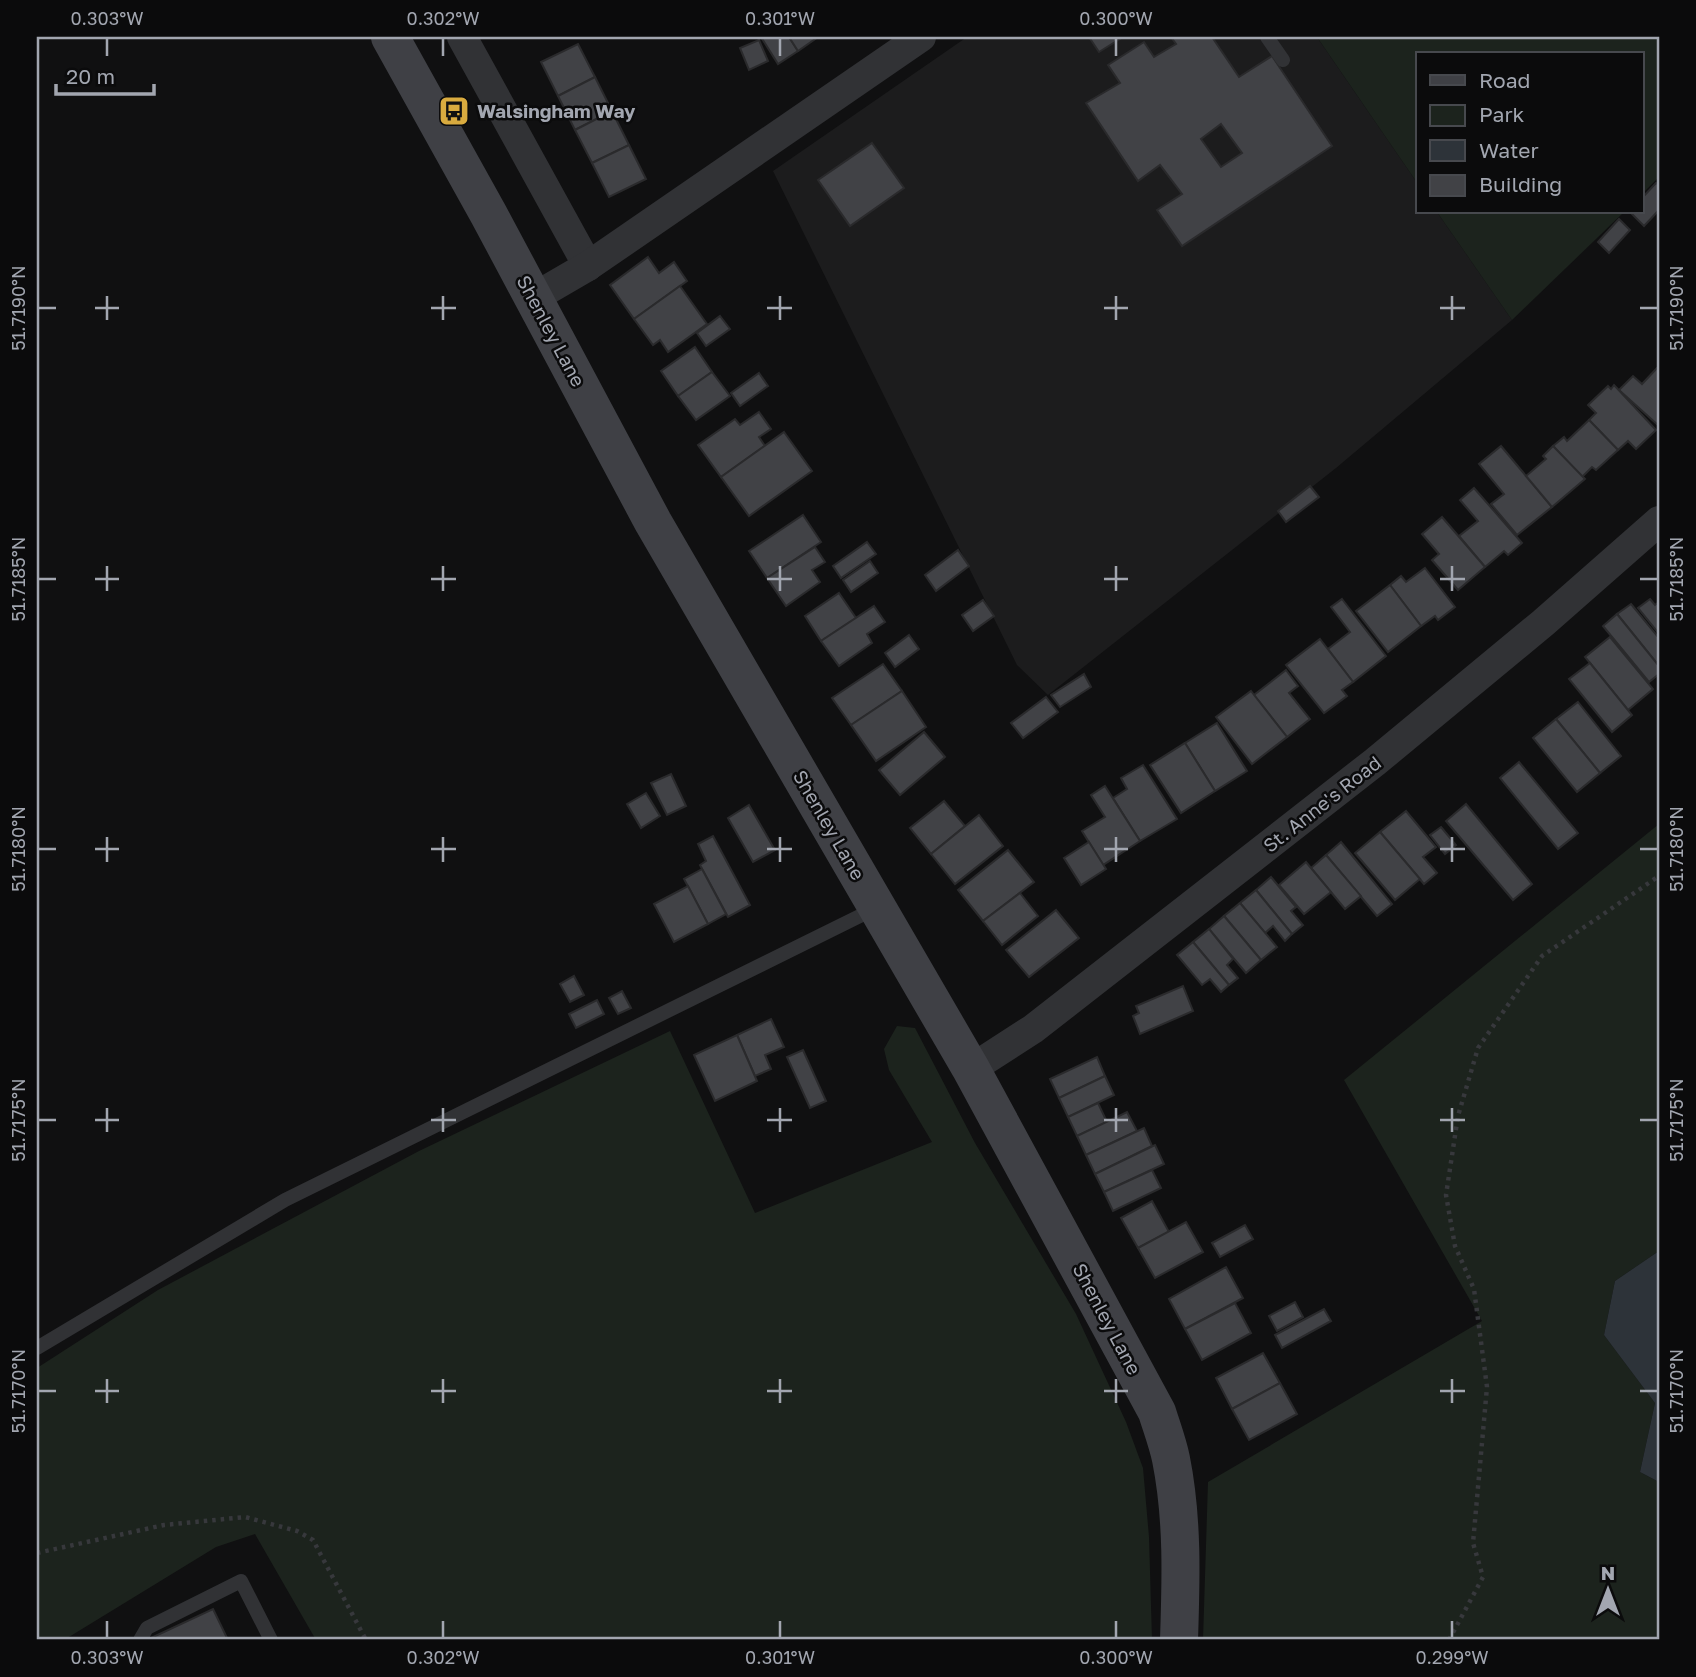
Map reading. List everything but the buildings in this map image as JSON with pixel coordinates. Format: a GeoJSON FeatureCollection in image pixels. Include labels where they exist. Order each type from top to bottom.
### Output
{"type":"FeatureCollection","features":[{"type":"Feature","properties":{"kind":"main road","name":"Shenley Lane"},"geometry":{"type":"LineString","coordinates":[[390,37],[653,522],[971,1069],[1157,1412],[1171,1457],[1177,1499],[1181,1560],[1179,1640]]}},
{"type":"Feature","properties":{"kind":"street"},"geometry":{"type":"LineString","coordinates":[[462,37],[588,266]]}},
{"type":"Feature","properties":{"kind":"street"},"geometry":{"type":"LineString","coordinates":[[533,298],[588,266],[921,37]]}},
{"type":"Feature","properties":{"kind":"street","name":"St. Anne's Road"},"geometry":{"type":"LineString","coordinates":[[971,1069],[1033,1029],[1375,762],[1543,623],[1659,521]]}},
{"type":"Feature","properties":{"kind":"lane"},"geometry":{"type":"LineString","coordinates":[[1267,37],[1283,60]]}},
{"type":"Feature","properties":{"kind":"lane"},"geometry":{"type":"LineString","coordinates":[[37,1349],[285,1200],[877,907]]}},
{"type":"Feature","properties":{"kind":"lane"},"geometry":{"type":"LineString","coordinates":[[140,1640],[147,1628],[241,1581],[271,1640]]}},
{"type":"Feature","properties":{"kind":"path"},"geometry":{"type":"LineString","coordinates":[[1448,1640],[1483,1577],[1473,1543],[1487,1387],[1474,1289],[1455,1246],[1446,1195],[1458,1116],[1478,1048],[1542,956],[1659,876]]}},
{"type":"Feature","properties":{"kind":"path"},"geometry":{"type":"LineString","coordinates":[[37,1553],[164,1525],[245,1517],[297,1531],[313,1540],[366,1640]]}},
{"type":"Feature","properties":{"kind":"shaded area"},"geometry":{"type":"Polygon","coordinates":[[[967,37],[1317,37],[1416,181],[1416,214],[1438,214],[1512,320],[1336,468],[1048,695],[1017,665],[773,171],[967,37]]]}},
{"type":"Feature","properties":{"kind":"green space"},"geometry":{"type":"Polygon","coordinates":[[[1317,37],[1659,37],[1659,177],[1644,192],[1644,52],[1416,52],[1416,181],[1317,37]]]}},
{"type":"Feature","properties":{"kind":"green space"},"geometry":{"type":"Polygon","coordinates":[[[1438,214],[1622,214],[1512,320],[1438,214]]]}},
{"type":"Feature","properties":{"kind":"green space"},"geometry":{"type":"Polygon","coordinates":[[[1659,824],[1659,1251],[1615,1281],[1604,1335],[1655,1403],[1640,1472],[1659,1482],[1659,1640],[1203,1640],[1208,1482],[1482,1321],[1344,1080],[1659,824]]]}},
{"type":"Feature","properties":{"kind":"green space"},"geometry":{"type":"Polygon","coordinates":[[[897,1026],[915,1028],[975,1143],[1076,1314],[1126,1422],[1143,1468],[1149,1537],[1152,1640],[316,1640],[255,1534],[216,1547],[64,1640],[37,1640],[37,1368],[158,1290],[419,1151],[670,1031],[755,1213],[932,1142],[889,1070],[884,1049],[897,1026]]]}},
{"type":"Feature","properties":{"kind":"water"},"geometry":{"type":"Polygon","coordinates":[[[1659,1251],[1659,1482],[1640,1472],[1655,1403],[1604,1335],[1615,1281],[1659,1251]]]}},
{"type":"Feature","properties":{"kind":"place","name":"Walsingham Way"},"geometry":{"type":"Point","coordinates":[454,111]}}]}
